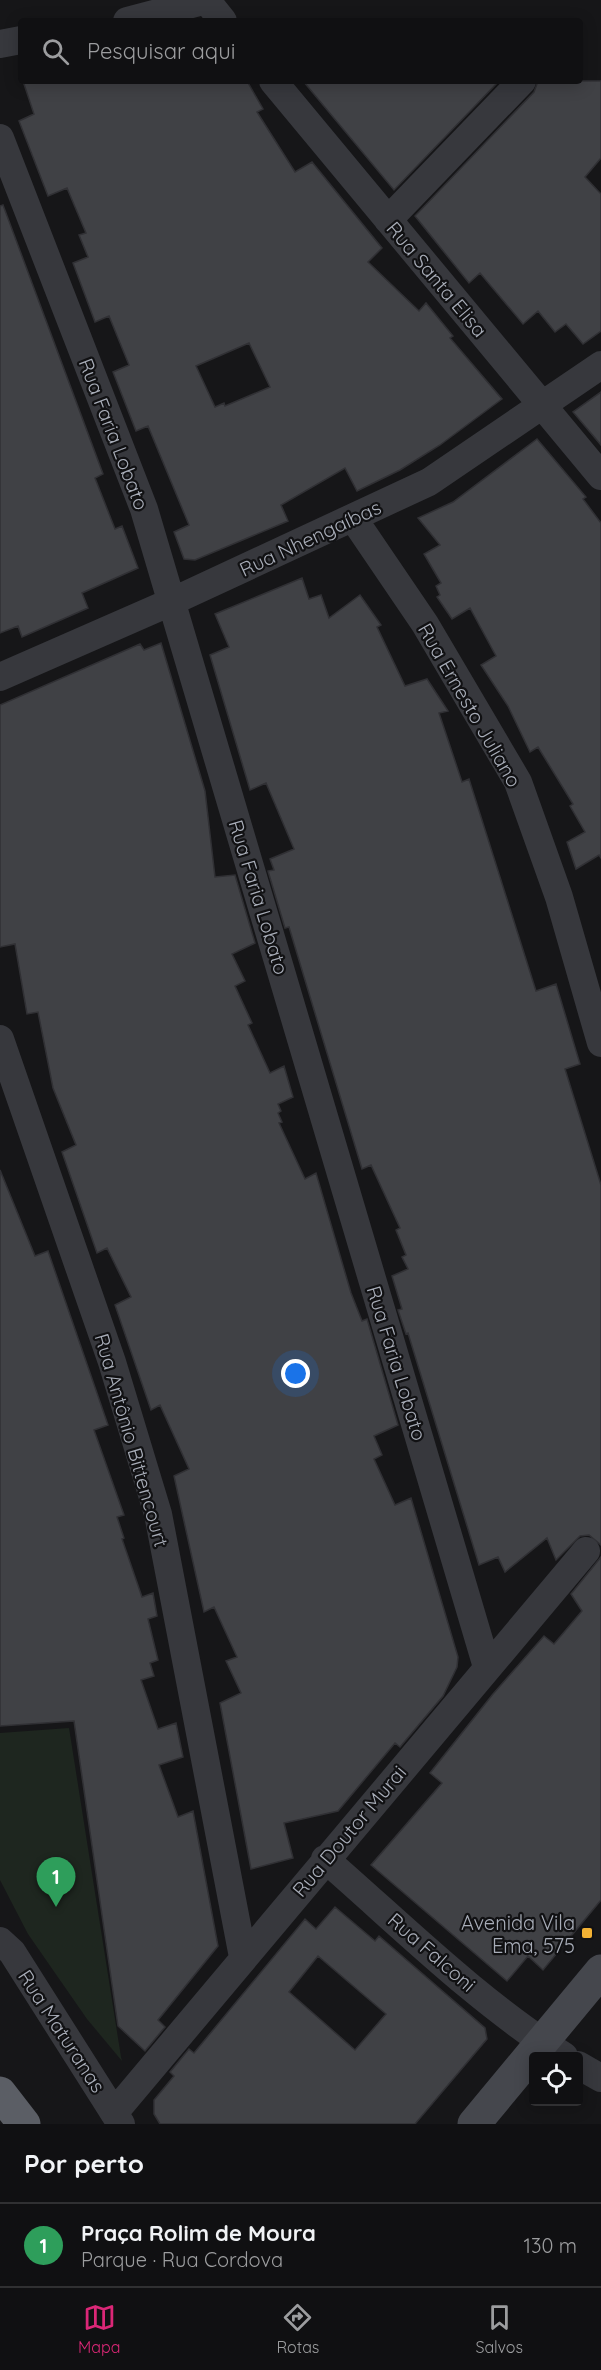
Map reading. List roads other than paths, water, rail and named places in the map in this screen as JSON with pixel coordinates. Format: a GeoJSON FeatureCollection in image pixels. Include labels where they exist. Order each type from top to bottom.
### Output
{"type":"FeatureCollection","features":[{"type":"Feature","properties":{"kind":"highway"},"geometry":{"type":"LineString","coordinates":[[0,2093],[24,2124]]}},
{"type":"Feature","properties":{"kind":"main road"},"geometry":{"type":"LineString","coordinates":[[474,2124],[552,2049],[601,1971]]}},
{"type":"Feature","properties":{"kind":"street"},"geometry":{"type":"LineString","coordinates":[[145,18],[212,7]]}},
{"type":"Feature","properties":{"kind":"street"},"geometry":{"type":"LineString","coordinates":[[0,44],[18,41]]}},
{"type":"Feature","properties":{"kind":"street","name":"Rua Santa Elisa"},"geometry":{"type":"LineString","coordinates":[[275,84],[601,476]]}},
{"type":"Feature","properties":{"kind":"street"},"geometry":{"type":"LineString","coordinates":[[388,220],[519,84]]}},
{"type":"Feature","properties":{"kind":"street","name":"Rua Faria Lobato"},"geometry":{"type":"LineString","coordinates":[[0,138],[144,509],[487,1667]]}},
{"type":"Feature","properties":{"kind":"street","name":"Rua Nhengaíbas"},"geometry":{"type":"LineString","coordinates":[[0,677],[171,602],[429,483],[601,365]]}},
{"type":"Feature","properties":{"kind":"street","name":"Rua Ernesto Juliano"},"geometry":{"type":"LineString","coordinates":[[353,518],[425,624],[518,783],[596,1000],[601,1043]]}},
{"type":"Feature","properties":{"kind":"street","name":"Rua Antônio Bittencourt"},"geometry":{"type":"LineString","coordinates":[[0,1039],[112,1362],[158,1514],[243,1958]]}},
{"type":"Feature","properties":{"kind":"street","name":"Rua Doutor Murai"},"geometry":{"type":"LineString","coordinates":[[118,2118],[243,1958],[585,1551]]}},
{"type":"Feature","properties":{"kind":"street","name":"Rua Falconi"},"geometry":{"type":"LineString","coordinates":[[325,1859],[467,1983],[552,2049]]}},
{"type":"Feature","properties":{"kind":"street","name":"Rua Maturanas"},"geometry":{"type":"LineString","coordinates":[[0,1926],[6,1946],[118,2118]]}},
{"type":"Feature","properties":{"kind":"street"},"geometry":{"type":"LineString","coordinates":[[583,2067],[601,2078]]}},
{"type":"Feature","properties":{"kind":"place","name":"Praça Rolim de Moura"},"geometry":{"type":"Point","coordinates":[56,1907]}},
{"type":"Feature","properties":{"kind":"place","name":"Avenida Vila Ema, 575"},"geometry":{"type":"Point","coordinates":[587,1933]}}]}
